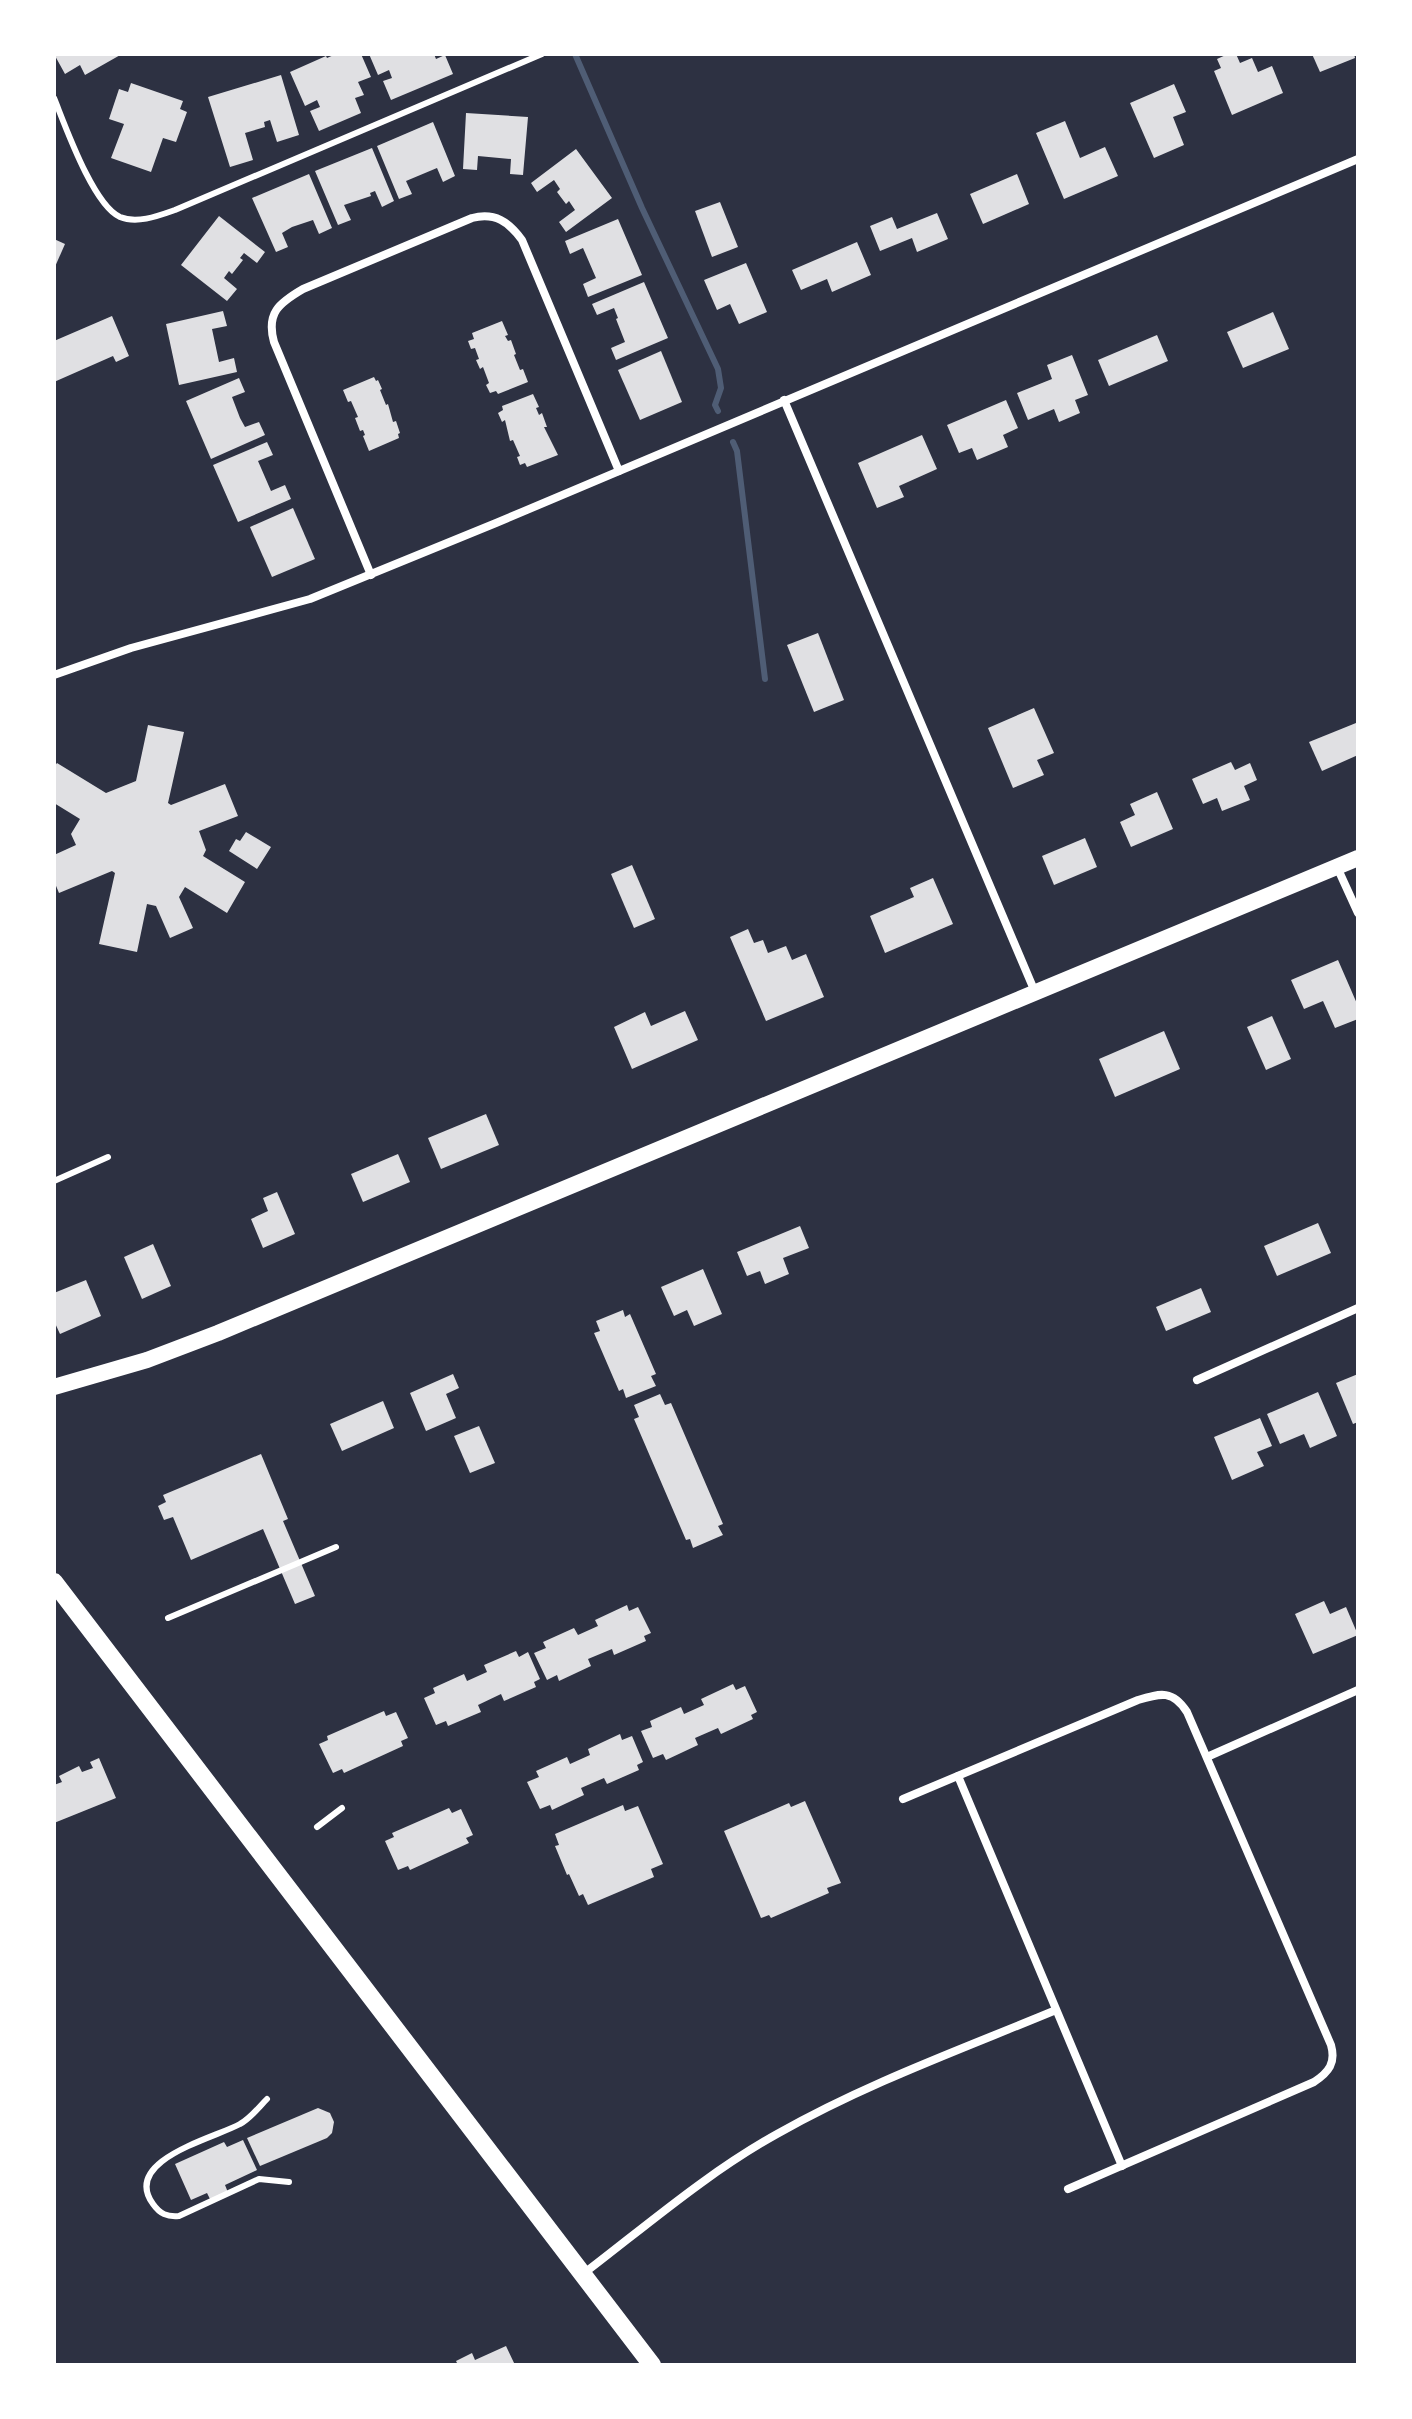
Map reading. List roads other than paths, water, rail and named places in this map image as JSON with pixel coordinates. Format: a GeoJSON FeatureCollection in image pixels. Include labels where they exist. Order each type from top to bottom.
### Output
{"type":"FeatureCollection","features":[{"type":"Feature","properties":{"kind":"main road"},"geometry":{"type":"LineString","coordinates":[[54,1387],[147,1360],[218,1333],[1358,858]]}},
{"type":"Feature","properties":{"kind":"main road"},"geometry":{"type":"LineString","coordinates":[[54,1582],[652,2365]]}},
{"type":"Feature","properties":{"kind":"street"},"geometry":{"type":"LineString","coordinates":[[54,675],[122,650],[283,608],[371,575],[1358,159]]}},
{"type":"Feature","properties":{"kind":"street"},"geometry":{"type":"LineString","coordinates":[[371,575],[271,332],[272,317],[282,302],[303,289],[482,216],[502,220],[516,232],[527,250],[619,471]]}},
{"type":"Feature","properties":{"kind":"street"},"geometry":{"type":"LineString","coordinates":[[784,400],[1035,993]]}},
{"type":"Feature","properties":{"kind":"street"},"geometry":{"type":"LineString","coordinates":[[1337,867],[1358,913]]}},
{"type":"Feature","properties":{"kind":"street"},"geometry":{"type":"LineString","coordinates":[[1197,1380],[1358,1308]]}},
{"type":"Feature","properties":{"kind":"street"},"geometry":{"type":"LineString","coordinates":[[1207,1757],[1358,1690]]}},
{"type":"Feature","properties":{"kind":"street"},"geometry":{"type":"LineString","coordinates":[[903,1799],[1138,1700],[1164,1694],[1173,1696],[1181,1703],[1207,1757],[1334,2055],[1331,2067],[1314,2082],[1068,2189]]}},
{"type":"Feature","properties":{"kind":"street"},"geometry":{"type":"LineString","coordinates":[[958,1776],[1122,2166]]}},
{"type":"Feature","properties":{"kind":"street"},"geometry":{"type":"LineString","coordinates":[[583,2275],[715,2173],[774,2136],[842,2099],[1056,2010]]}},
{"type":"Feature","properties":{"kind":"lane"},"geometry":{"type":"LineString","coordinates":[[54,98],[74,148],[105,206],[124,218],[144,219],[175,210],[542,54]]}},
{"type":"Feature","properties":{"kind":"lane"},"geometry":{"type":"LineString","coordinates":[[54,1181],[108,1157]]}},
{"type":"Feature","properties":{"kind":"lane"},"geometry":{"type":"LineString","coordinates":[[168,1618],[336,1547]]}},
{"type":"Feature","properties":{"kind":"lane"},"geometry":{"type":"LineString","coordinates":[[317,1827],[342,1808]]}},
{"type":"Feature","properties":{"kind":"lane"},"geometry":{"type":"LineString","coordinates":[[267,2099],[243,2123],[170,2155],[157,2165],[147,2180],[148,2197],[167,2216],[179,2216],[259,2179],[289,2182]]}},
{"type":"Feature","properties":{"kind":"waterway"},"geometry":{"type":"LineString","coordinates":[[575,54],[642,208],[718,369],[721,388],[715,405],[718,411]]}},
{"type":"Feature","properties":{"kind":"waterway"},"geometry":{"type":"LineString","coordinates":[[733,442],[737,451],[765,679]]}}]}
